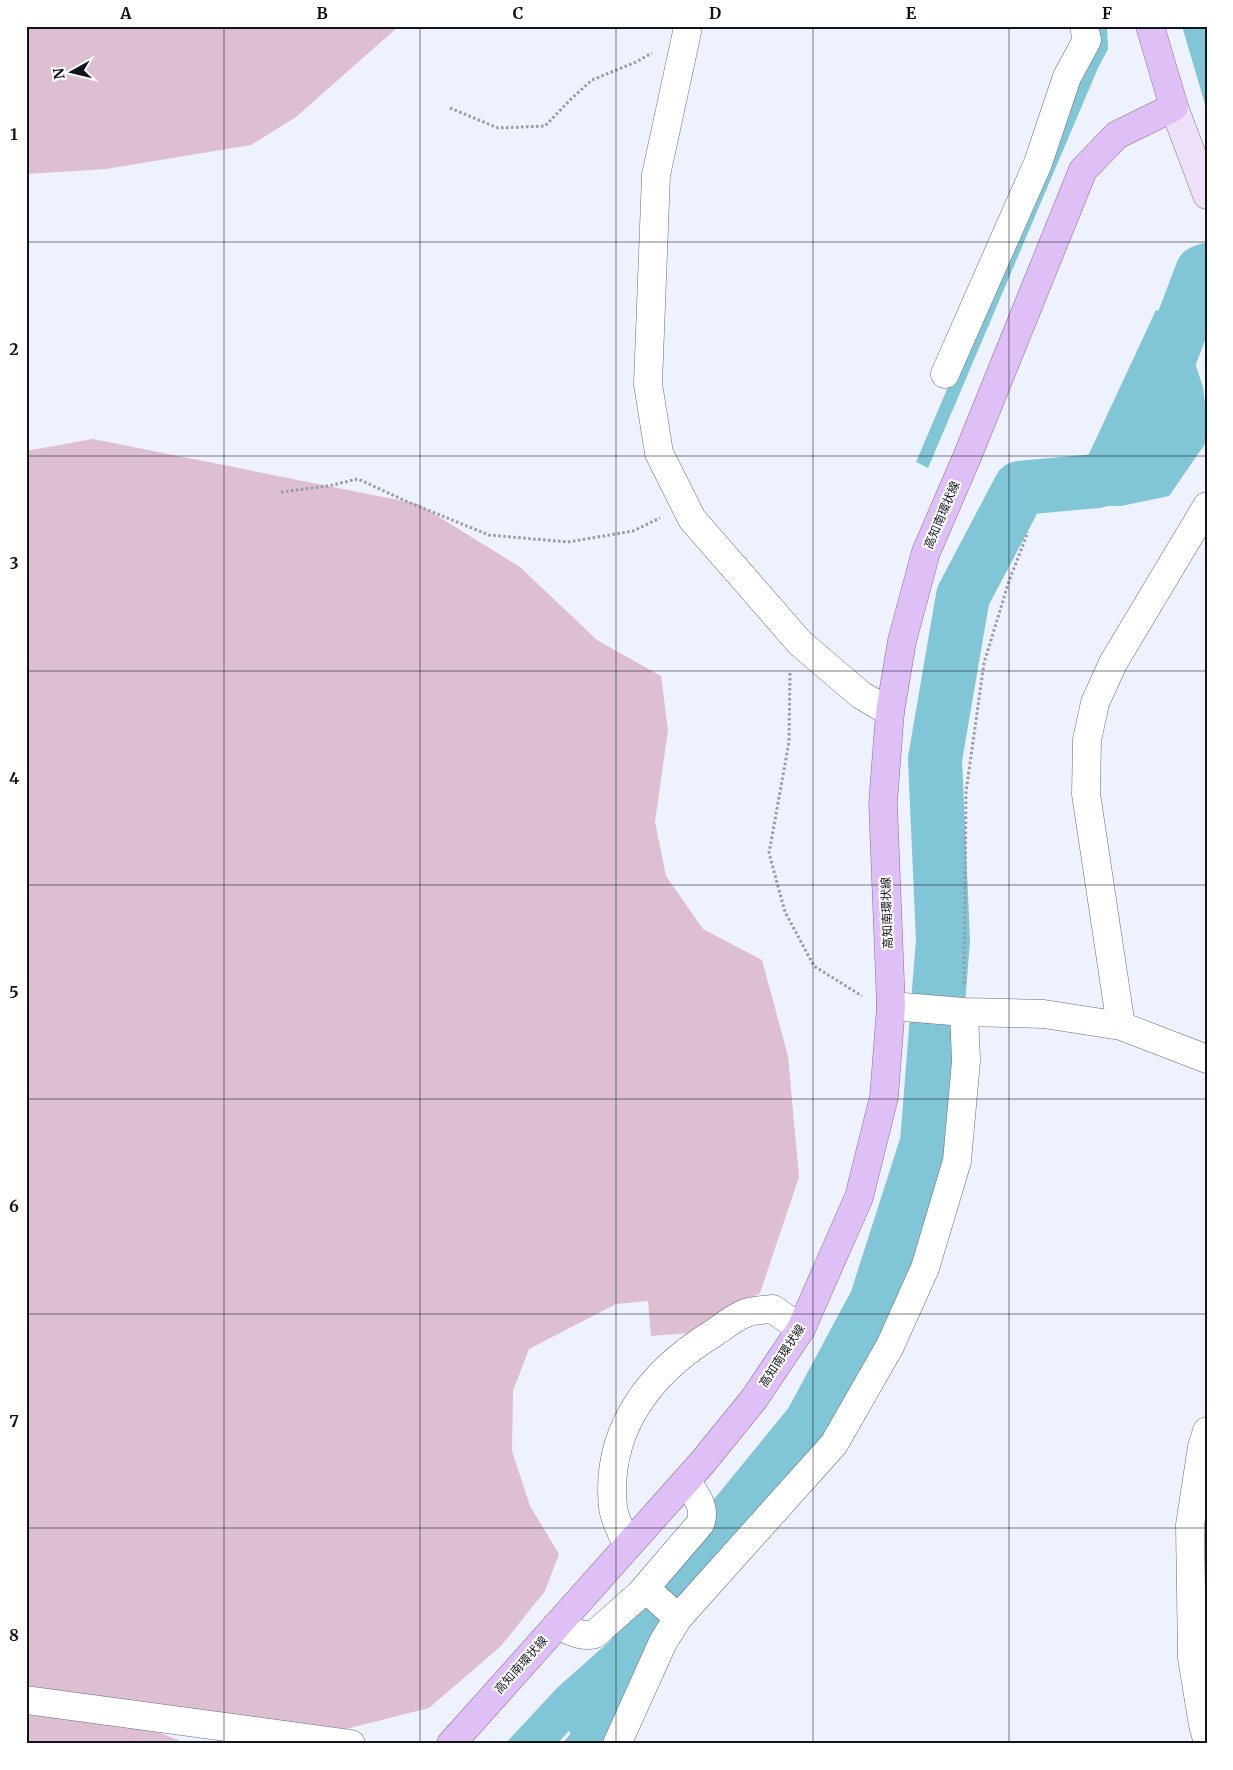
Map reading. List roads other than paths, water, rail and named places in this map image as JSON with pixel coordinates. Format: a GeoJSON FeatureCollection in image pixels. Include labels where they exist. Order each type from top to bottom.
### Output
{"type":"FeatureCollection","features":[{"type":"Feature","properties":{"kind":"main road"},"geometry":{"type":"LineString","coordinates":[[1150,26],[1174,107],[1207,195]]}},
{"type":"Feature","properties":{"kind":"main road","name":"高知南環状線"},"geometry":{"type":"LineString","coordinates":[[452,1744],[686,1481],[754,1399],[801,1330],[859,1197],[904,1007],[883,803],[890,712],[902,642],[926,552],[967,457],[1082,170],[1116,135],[1174,107]]}},
{"type":"Feature","properties":{"kind":"street"},"geometry":{"type":"LineString","coordinates":[[945,374],[1038,163],[1067,77],[1087,40],[1084,26]]}},
{"type":"Feature","properties":{"kind":"street"},"geometry":{"type":"LineString","coordinates":[[687,29],[656,175],[648,384],[659,454],[692,519],[800,643],[861,695],[890,712]]}},
{"type":"Feature","properties":{"kind":"street"},"geometry":{"type":"LineString","coordinates":[[1121,1026],[1086,794],[1086,740],[1095,703],[1113,663],[1207,506]]}},
{"type":"Feature","properties":{"kind":"street"},"geometry":{"type":"LineString","coordinates":[[904,1007],[964,1012],[1044,1014],[1121,1026],[1207,1059]]}},
{"type":"Feature","properties":{"kind":"street"},"geometry":{"type":"LineString","coordinates":[[617,1744],[676,1616],[834,1444],[890,1346],[925,1268],[957,1160],[966,1061],[964,1012]]}},
{"type":"Feature","properties":{"kind":"street"},"geometry":{"type":"LineString","coordinates":[[627,1546],[613,1508],[613,1478],[616,1453],[634,1408],[644,1393],[668,1366],[694,1345],[746,1313],[773,1309],[801,1330]]}},
{"type":"Feature","properties":{"kind":"street"},"geometry":{"type":"LineString","coordinates":[[1207,1431],[1202,1447],[1190,1525],[1192,1658],[1207,1739]]}},
{"type":"Feature","properties":{"kind":"street"},"geometry":{"type":"LineString","coordinates":[[557,1625],[581,1635],[595,1634],[648,1591],[703,1519],[701,1503],[686,1481]]}},
{"type":"Feature","properties":{"kind":"street"},"geometry":{"type":"LineString","coordinates":[[648,1591],[676,1616]]}},
{"type":"Feature","properties":{"kind":"street"},"geometry":{"type":"LineString","coordinates":[[26,1700],[351,1744]]}},
{"type":"Feature","properties":{"kind":"water"},"geometry":{"type":"Polygon","coordinates":[[[1093,26],[1107,26],[1108,49],[1098,68],[928,468],[916,462],[1087,61],[1093,26]]]}},
{"type":"Feature","properties":{"kind":"water"},"geometry":{"type":"Polygon","coordinates":[[[1182,26],[1207,26],[1207,111],[1182,26]]]}},
{"type":"Feature","properties":{"kind":"water"},"geometry":{"type":"Polygon","coordinates":[[[1156,310],[1192,324],[1192,354],[1203,387],[1207,419],[1207,441],[1169,496],[1121,506],[1023,505],[1024,476],[1093,471],[1096,462],[1088,456],[1156,310]]]}},
{"type":"Feature","properties":{"kind":"water"},"geometry":{"type":"Polygon","coordinates":[[[666,1585],[685,1595],[604,1744],[562,1744],[571,1733],[569,1731],[557,1744],[505,1744],[558,1687],[646,1609],[666,1585]]]}},
{"type":"Feature","properties":{"kind":"waterway"},"geometry":{"type":"LineString","coordinates":[[1157,391],[1202,272],[1207,270]]}},
{"type":"Feature","properties":{"kind":"waterway"},"geometry":{"type":"LineString","coordinates":[[595,1744],[631,1669],[643,1629],[811,1423],[876,1302],[927,1143],[943,940],[935,759],[963,596],[1020,488],[1097,481]]}}]}
